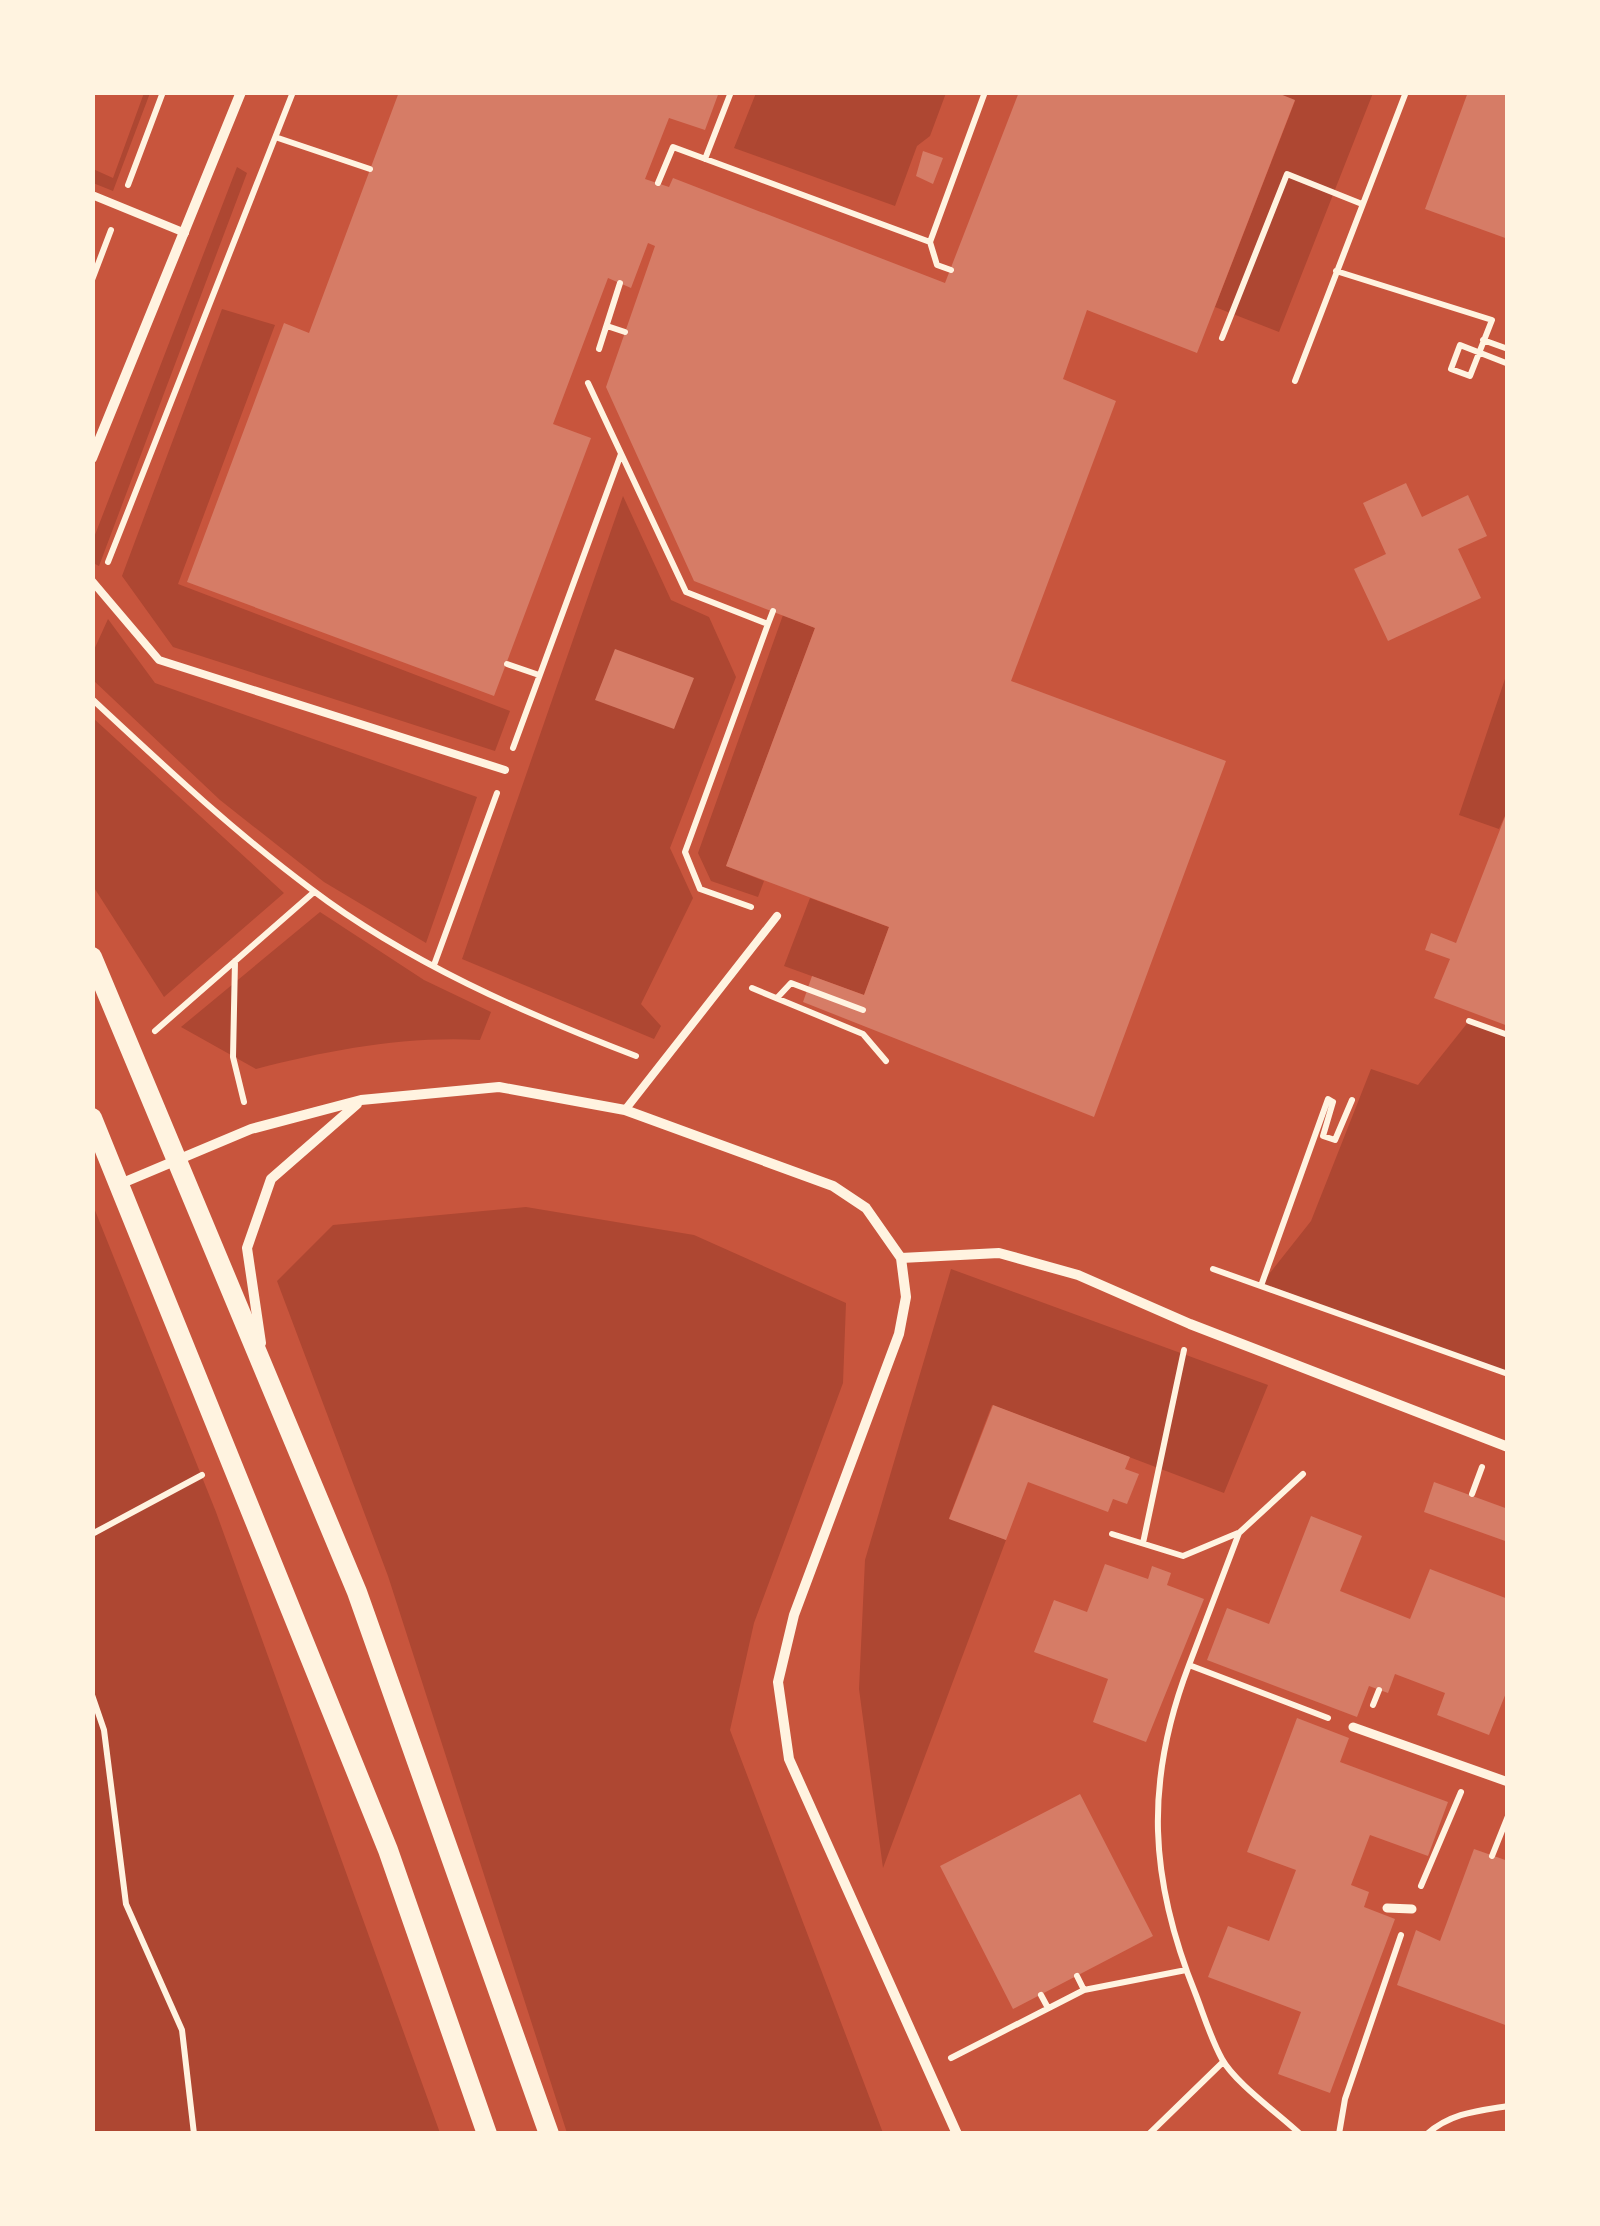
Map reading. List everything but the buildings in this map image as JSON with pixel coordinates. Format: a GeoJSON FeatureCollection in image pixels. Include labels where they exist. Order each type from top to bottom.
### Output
{"type":"FeatureCollection","features":[{"type":"Feature","properties":{"kind":"main road"},"geometry":{"type":"LineString","coordinates":[[92,957],[357,1592],[549,2134]]}},
{"type":"Feature","properties":{"kind":"main road"},"geometry":{"type":"LineString","coordinates":[[92,1118],[234,1458],[388,1850],[487,2134]]}},
{"type":"Feature","properties":{"kind":"street"},"geometry":{"type":"LineString","coordinates":[[92,458],[241,92]]}},
{"type":"Feature","properties":{"kind":"street"},"geometry":{"type":"LineString","coordinates":[[120,1184],[178,1156],[251,1129],[361,1100],[499,1087],[625,1110],[833,1186],[866,1208],[900,1258],[906,1297],[899,1334],[794,1615],[778,1682],[788,1759],[957,2134]]}},
{"type":"Feature","properties":{"kind":"street"},"geometry":{"type":"LineString","coordinates":[[265,1372],[247,1248],[271,1178],[361,1100]]}},
{"type":"Feature","properties":{"kind":"street"},"geometry":{"type":"LineString","coordinates":[[900,1258],[936,1253],[999,1253],[1078,1275],[1190,1324],[1508,1447]]}},
{"type":"Feature","properties":{"kind":"street"},"geometry":{"type":"LineString","coordinates":[[1353,1727],[1366,1726],[1508,1782]]}},
{"type":"Feature","properties":{"kind":"street"},"geometry":{"type":"LineString","coordinates":[[1387,1908],[1412,1909]]}},
{"type":"Feature","properties":{"kind":"lane"},"geometry":{"type":"LineString","coordinates":[[92,194],[184,232]]}},
{"type":"Feature","properties":{"kind":"lane"},"geometry":{"type":"LineString","coordinates":[[96,583],[159,660],[505,770]]}},
{"type":"Feature","properties":{"kind":"lane"},"geometry":{"type":"LineString","coordinates":[[625,1110],[777,916]]}},
{"type":"Feature","properties":{"kind":"path"},"geometry":{"type":"LineString","coordinates":[[96,583],[278,138],[293,92]]}},
{"type":"Feature","properties":{"kind":"path"},"geometry":{"type":"LineString","coordinates":[[705,159],[731,92]]}},
{"type":"Feature","properties":{"kind":"path"},"geometry":{"type":"LineString","coordinates":[[950,270],[937,265],[930,242],[985,92]]}},
{"type":"Feature","properties":{"kind":"path"},"geometry":{"type":"LineString","coordinates":[[1295,381],[1406,92]]}},
{"type":"Feature","properties":{"kind":"path"},"geometry":{"type":"LineString","coordinates":[[278,138],[370,169]]}},
{"type":"Feature","properties":{"kind":"path"},"geometry":{"type":"LineString","coordinates":[[658,183],[673,147],[930,242]]}},
{"type":"Feature","properties":{"kind":"path"},"geometry":{"type":"LineString","coordinates":[[1222,338],[1287,174],[1362,204]]}},
{"type":"Feature","properties":{"kind":"path"},"geometry":{"type":"LineString","coordinates":[[1336,271],[1492,320],[1483,340],[1470,376],[1451,369],[1460,344],[1506,363]]}},
{"type":"Feature","properties":{"kind":"path"},"geometry":{"type":"LineString","coordinates":[[600,348],[620,283]]}},
{"type":"Feature","properties":{"kind":"path"},"geometry":{"type":"LineString","coordinates":[[607,326],[626,332]]}},
{"type":"Feature","properties":{"kind":"path"},"geometry":{"type":"LineString","coordinates":[[1483,340],[1508,349]]}},
{"type":"Feature","properties":{"kind":"path"},"geometry":{"type":"LineString","coordinates":[[588,384],[686,592],[768,624]]}},
{"type":"Feature","properties":{"kind":"path"},"geometry":{"type":"LineString","coordinates":[[434,965],[621,453]]}},
{"type":"Feature","properties":{"kind":"path"},"geometry":{"type":"LineString","coordinates":[[774,611],[685,852],[700,889],[777,916]]}},
{"type":"Feature","properties":{"kind":"path"},"geometry":{"type":"LineString","coordinates":[[506,664],[539,675]]}},
{"type":"Feature","properties":{"kind":"path"},"geometry":{"type":"LineString","coordinates":[[92,699],[208,808],[314,892],[434,965],[569,1030],[660,1066]]}},
{"type":"Feature","properties":{"kind":"path"},"geometry":{"type":"LineString","coordinates":[[148,1037],[314,892]]}},
{"type":"Feature","properties":{"kind":"path"},"geometry":{"type":"LineString","coordinates":[[234,960],[233,1058],[251,1129]]}},
{"type":"Feature","properties":{"kind":"path"},"geometry":{"type":"LineString","coordinates":[[728,978],[864,1034],[886,1061]]}},
{"type":"Feature","properties":{"kind":"path"},"geometry":{"type":"LineString","coordinates":[[777,998],[791,983],[863,1010]]}},
{"type":"Feature","properties":{"kind":"path"},"geometry":{"type":"LineString","coordinates":[[1469,1020],[1508,1035]]}},
{"type":"Feature","properties":{"kind":"path"},"geometry":{"type":"LineString","coordinates":[[1262,1283],[1328,1099],[1333,1102],[1323,1136],[1335,1140],[1352,1100]]}},
{"type":"Feature","properties":{"kind":"path"},"geometry":{"type":"LineString","coordinates":[[1213,1268],[1508,1374]]}},
{"type":"Feature","properties":{"kind":"path"},"geometry":{"type":"LineString","coordinates":[[1143,1543],[1190,1324]]}},
{"type":"Feature","properties":{"kind":"path"},"geometry":{"type":"LineString","coordinates":[[92,1534],[234,1458]]}},
{"type":"Feature","properties":{"kind":"path"},"geometry":{"type":"LineString","coordinates":[[1112,1534],[1183,1556],[1238,1533],[1303,1474]]}},
{"type":"Feature","properties":{"kind":"path"},"geometry":{"type":"LineString","coordinates":[[1238,1533],[1173,1707],[1156,1822],[1158,1875],[1186,1970],[1223,2062],[1300,2134]]}},
{"type":"Feature","properties":{"kind":"path"},"geometry":{"type":"LineString","coordinates":[[1190,1665],[1353,1727]]}},
{"type":"Feature","properties":{"kind":"path"},"geometry":{"type":"LineString","coordinates":[[92,1695],[104,1730],[126,1904],[182,2030],[194,2134]]}},
{"type":"Feature","properties":{"kind":"path"},"geometry":{"type":"LineString","coordinates":[[1339,2134],[1344,2099],[1412,1909],[1470,1768]]}},
{"type":"Feature","properties":{"kind":"path"},"geometry":{"type":"LineString","coordinates":[[1492,1856],[1508,1816]]}},
{"type":"Feature","properties":{"kind":"path"},"geometry":{"type":"LineString","coordinates":[[928,2070],[1084,1990],[1186,1970]]}},
{"type":"Feature","properties":{"kind":"path"},"geometry":{"type":"LineString","coordinates":[[1077,1976],[1084,1990]]}},
{"type":"Feature","properties":{"kind":"path"},"geometry":{"type":"LineString","coordinates":[[1041,1994],[1048,2008]]}},
{"type":"Feature","properties":{"kind":"path"},"geometry":{"type":"LineString","coordinates":[[1153,2132],[1223,2062]]}},
{"type":"Feature","properties":{"kind":"path"},"geometry":{"type":"LineString","coordinates":[[1426,2134],[1442,2120],[1464,2112],[1508,2106]]}},
{"type":"Feature","properties":{"kind":"shaded area"},"geometry":{"type":"Polygon","coordinates":[[[756,92],[946,93],[930,136],[917,146],[895,206],[734,148],[756,92]]]}},
{"type":"Feature","properties":{"kind":"shaded area"},"geometry":{"type":"Polygon","coordinates":[[[144,93],[150,93],[113,191],[93,183],[93,169],[113,178],[144,93]]]}},
{"type":"Feature","properties":{"kind":"shaded area"},"geometry":{"type":"Polygon","coordinates":[[[1275,93],[1373,93],[1279,332],[1215,307],[1295,101],[1275,93]]]}},
{"type":"Feature","properties":{"kind":"shaded area"},"geometry":{"type":"Polygon","coordinates":[[[237,167],[247,173],[99,566],[93,563],[93,540],[237,167]]]}},
{"type":"Feature","properties":{"kind":"shaded area"},"geometry":{"type":"Polygon","coordinates":[[[222,309],[275,325],[178,584],[510,711],[495,751],[173,647],[122,576],[222,309]]]}},
{"type":"Feature","properties":{"kind":"shaded area"},"geometry":{"type":"Polygon","coordinates":[[[623,496],[671,600],[709,617],[736,677],[670,848],[693,898],[641,1004],[661,1026],[654,1039],[462,959],[623,496]]]}},
{"type":"Feature","properties":{"kind":"shaded area"},"geometry":{"type":"Polygon","coordinates":[[[783,615],[815,628],[726,866],[764,881],[758,897],[711,881],[698,853],[783,615]]]}},
{"type":"Feature","properties":{"kind":"shaded area"},"geometry":{"type":"Polygon","coordinates":[[[108,619],[155,683],[477,797],[426,943],[324,882],[220,800],[93,680],[93,652],[108,619]]]}},
{"type":"Feature","properties":{"kind":"shaded area"},"geometry":{"type":"Polygon","coordinates":[[[1507,673],[1507,811],[1499,829],[1459,815],[1507,673]]]}},
{"type":"Feature","properties":{"kind":"shaded area"},"geometry":{"type":"Polygon","coordinates":[[[93,718],[284,893],[164,997],[93,886],[93,718]]]}},
{"type":"Feature","properties":{"kind":"shaded area"},"geometry":{"type":"Polygon","coordinates":[[[810,898],[889,927],[864,995],[784,966],[810,898]]]}},
{"type":"Feature","properties":{"kind":"shaded area"},"geometry":{"type":"Polygon","coordinates":[[[320,912],[424,980],[491,1012],[480,1040],[423,1040],[367,1046],[256,1069],[181,1027],[320,912]]]}},
{"type":"Feature","properties":{"kind":"shaded area"},"geometry":{"type":"Polygon","coordinates":[[[1469,1021],[1507,1035],[1507,1374],[1262,1283],[1311,1221],[1371,1069],[1418,1085],[1469,1021]]]}},
{"type":"Feature","properties":{"kind":"shaded area"},"geometry":{"type":"Polygon","coordinates":[[[92,1203],[216,1512],[440,2133],[93,2133],[92,1203]]]}},
{"type":"Feature","properties":{"kind":"shaded area"},"geometry":{"type":"Polygon","coordinates":[[[526,1207],[694,1235],[846,1303],[843,1383],[754,1623],[730,1730],[883,2133],[567,2133],[388,1576],[277,1281],[333,1225],[526,1207]]]}},
{"type":"Feature","properties":{"kind":"shaded area"},"geometry":{"type":"Polygon","coordinates":[[[951,1269],[1268,1385],[1224,1493],[992,1405],[949,1518],[1006,1540],[883,1868],[859,1689],[865,1560],[951,1269]]]}}]}
